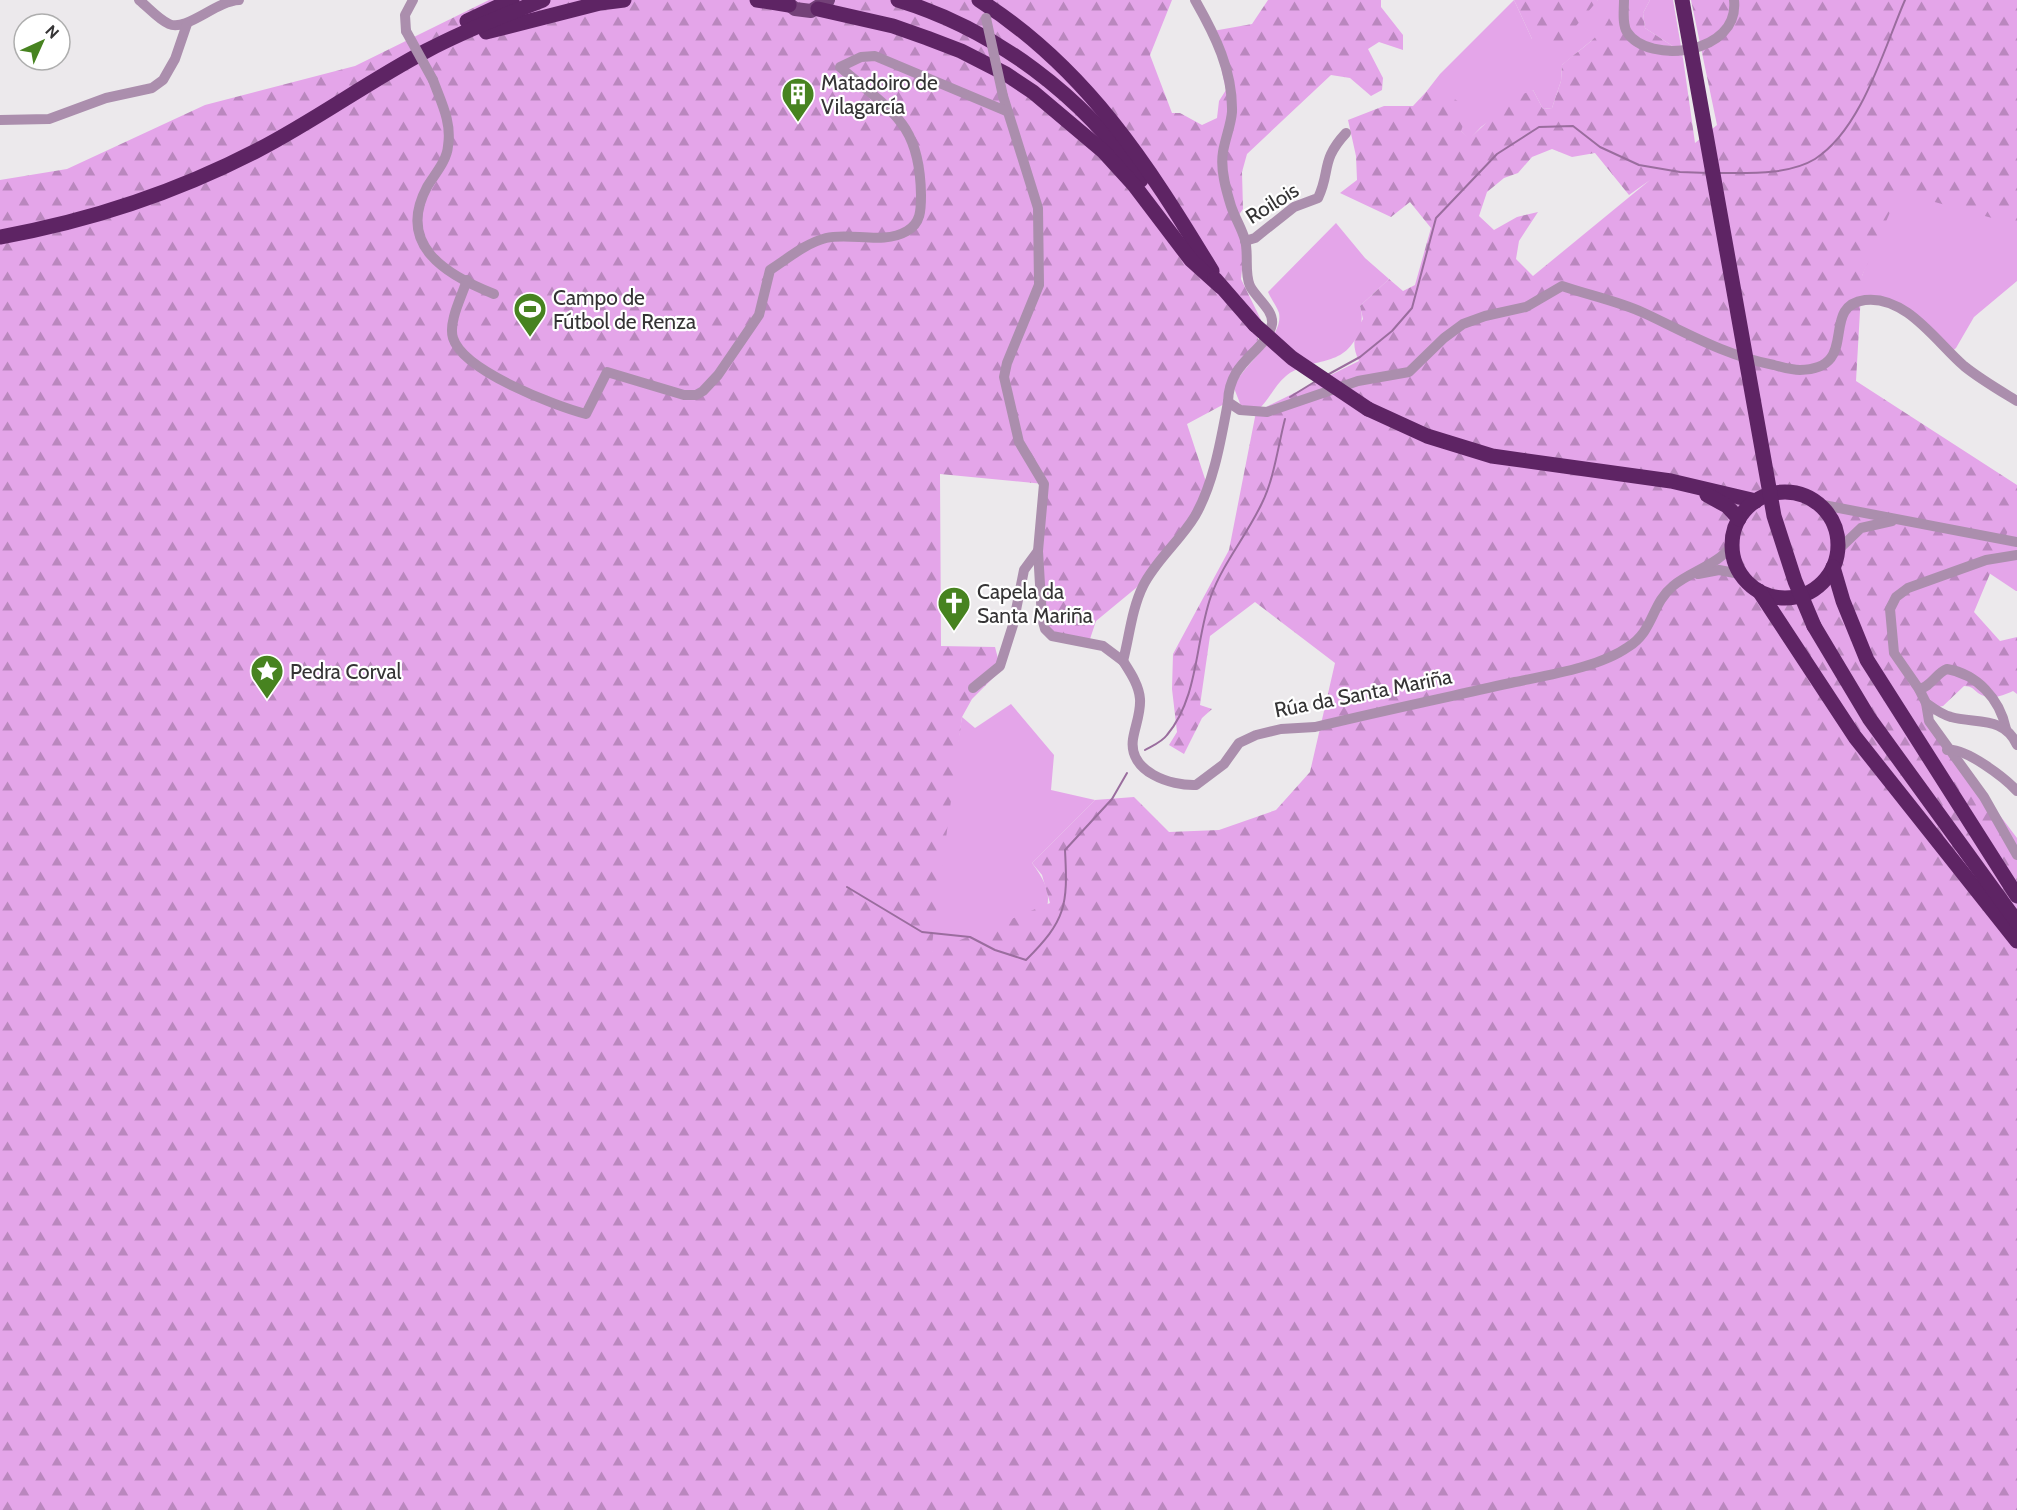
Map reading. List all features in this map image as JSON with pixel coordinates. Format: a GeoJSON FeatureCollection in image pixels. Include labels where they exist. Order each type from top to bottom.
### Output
{"type":"FeatureCollection","features":[{"type":"Feature","properties":{"kind":"highway"},"geometry":{"type":"LineString","coordinates":[[0,237],[78,220],[158,195],[224,167],[260,149],[426,51],[466,21],[512,0]]}},
{"type":"Feature","properties":{"kind":"highway"},"geometry":{"type":"LineString","coordinates":[[426,51],[543,0]]}},
{"type":"Feature","properties":{"kind":"highway"},"geometry":{"type":"LineString","coordinates":[[426,51],[505,26],[600,3],[624,0]]}},
{"type":"Feature","properties":{"kind":"highway"},"geometry":{"type":"LineString","coordinates":[[757,0],[787,2]]}},
{"type":"Feature","properties":{"kind":"highway"},"geometry":{"type":"LineString","coordinates":[[898,0],[934,13],[987,38],[1028,65],[1071,99],[1118,150],[1221,287],[1255,325],[1292,358],[1368,409],[1427,436],[1492,456],[1671,481],[1756,501]]}},
{"type":"Feature","properties":{"kind":"highway"},"geometry":{"type":"LineString","coordinates":[[979,0],[1059,62],[1103,108],[1146,165],[1221,287]]}},
{"type":"Feature","properties":{"kind":"highway"},"geometry":{"type":"LineString","coordinates":[[1682,0],[1774,516],[1795,581],[1814,626],[1869,718],[2017,922]]}},
{"type":"Feature","properties":{"kind":"highway"},"geometry":{"type":"LineString","coordinates":[[823,4],[962,51],[1034,92],[1103,151],[1134,184],[1191,260],[1221,287]]}},
{"type":"Feature","properties":{"kind":"highway"},"geometry":{"type":"LineString","coordinates":[[1671,481],[1720,501],[1734,512],[1738,519]]}},
{"type":"Feature","properties":{"kind":"highway"},"geometry":{"type":"LineString","coordinates":[[1759,591],[1782,598],[1807,593],[1823,582],[1833,567],[1837,551],[1834,527],[1818,504],[1804,496],[1789,492],[1779,492],[1756,501],[1738,519],[1732,545],[1734,561],[1740,574],[1759,591],[1855,738],[2017,941]]}},
{"type":"Feature","properties":{"kind":"highway"},"geometry":{"type":"LineString","coordinates":[[1833,567],[1843,601],[1867,660],[2017,896]]}},
{"type":"Feature","properties":{"kind":"main road"},"geometry":{"type":"LineString","coordinates":[[787,2],[803,10],[823,4]]}},
{"type":"Feature","properties":{"kind":"street"},"geometry":{"type":"LineString","coordinates":[[139,0],[169,24],[187,24],[226,0],[239,0]]}},
{"type":"Feature","properties":{"kind":"street"},"geometry":{"type":"LineString","coordinates":[[413,0],[405,15],[406,31],[433,80],[447,114],[448,148],[420,204],[417,220],[419,240],[428,253],[455,276],[494,294]]}},
{"type":"Feature","properties":{"kind":"street","name":"Rúa da Santa Mariña"},"geometry":{"type":"LineString","coordinates":[[979,0],[986,18],[1006,111],[1038,208],[1038,285],[1007,363],[1004,377],[1019,442],[1044,484],[1038,551],[1042,618],[1046,629],[1052,636],[1103,646],[1123,662],[1140,696],[1141,709],[1132,742],[1137,757],[1146,772],[1160,778],[1196,785],[1224,764],[1239,743],[1256,735],[1281,729],[1315,727],[1591,663],[1626,649],[1647,630],[1661,597],[1686,578],[1725,555],[1732,545]]}},
{"type":"Feature","properties":{"kind":"street"},"geometry":{"type":"LineString","coordinates":[[1123,662],[1142,588],[1201,504],[1219,449],[1228,402],[1228,390],[1234,374],[1272,326],[1271,314],[1249,283],[1245,240],[1231,206],[1224,177],[1222,154],[1232,114],[1230,84],[1222,53],[1195,0]]}},
{"type":"Feature","properties":{"kind":"street"},"geometry":{"type":"LineString","coordinates":[[1624,0],[1625,30],[1635,42],[1678,50],[1702,47],[1722,35],[1734,21],[1734,0]]}},
{"type":"Feature","properties":{"kind":"street"},"geometry":{"type":"LineString","coordinates":[[0,120],[49,119],[106,98],[152,88],[163,80],[175,59],[187,24]]}},
{"type":"Feature","properties":{"kind":"street"},"geometry":{"type":"LineString","coordinates":[[467,280],[452,327],[457,345],[477,365],[533,396],[586,414],[607,372],[684,394],[696,395],[718,375],[759,315],[770,270],[824,238],[845,235],[889,237],[906,232],[917,222],[921,213],[921,173],[911,139],[893,109],[840,67],[861,57],[875,56],[1006,111]]}},
{"type":"Feature","properties":{"kind":"street","name":"Roilois"},"geometry":{"type":"LineString","coordinates":[[1245,240],[1255,238],[1294,207],[1318,198],[1327,161],[1333,147],[1346,133]]}},
{"type":"Feature","properties":{"kind":"street"},"geometry":{"type":"LineString","coordinates":[[1228,402],[1240,410],[1267,412],[1358,381],[1409,372],[1444,338],[1463,324],[1485,316],[1527,307],[1562,286],[1641,312],[1721,351],[1798,370],[1819,368],[1829,364],[1835,353],[1842,316],[1852,304],[1865,300],[1882,302],[1904,310],[1965,367],[2017,400]]}},
{"type":"Feature","properties":{"kind":"street"},"geometry":{"type":"LineString","coordinates":[[1818,504],[2015,541],[2017,554],[1986,560],[1908,588],[1896,597],[1890,609],[1894,653],[1919,689],[1926,703],[1929,721],[1947,750],[1984,797],[2017,855]]}},
{"type":"Feature","properties":{"kind":"street"},"geometry":{"type":"LineString","coordinates":[[1837,551],[1861,528],[1885,520],[1911,522]]}},
{"type":"Feature","properties":{"kind":"street","name":"Rúa da Santa Mariña"},"geometry":{"type":"LineString","coordinates":[[973,688],[1000,666],[1013,625],[1024,570],[1038,551]]}},
{"type":"Feature","properties":{"kind":"street","name":"Rúa da Santa Mariña"},"geometry":{"type":"LineString","coordinates":[[1686,578],[1719,570],[1740,574]]}},
{"type":"Feature","properties":{"kind":"street"},"geometry":{"type":"LineString","coordinates":[[1919,689],[1924,688],[1940,671],[1947,669],[1969,676],[1992,697],[2006,729],[2017,745]]}},
{"type":"Feature","properties":{"kind":"street"},"geometry":{"type":"LineString","coordinates":[[1926,703],[1950,717],[1982,720],[2006,729]]}},
{"type":"Feature","properties":{"kind":"street"},"geometry":{"type":"LineString","coordinates":[[1947,750],[1954,749],[1967,753],[1994,770],[2017,791]]}},
{"type":"Feature","properties":{"kind":"green space"},"geometry":{"type":"Polygon","coordinates":[[[489,0],[1172,0],[1150,55],[1172,113],[1180,113],[1202,125],[1217,118],[1219,101],[1226,90],[1213,31],[1252,24],[1268,0],[1381,0],[1381,7],[1403,35],[1403,50],[1379,42],[1368,49],[1383,78],[1382,90],[1371,96],[1350,78],[1331,75],[1247,154],[1242,172],[1243,209],[1236,219],[1244,250],[1241,279],[1261,320],[1255,331],[1260,344],[1234,374],[1228,402],[1187,424],[1207,485],[1179,539],[1136,588],[1096,621],[1089,642],[1052,636],[1042,618],[1044,484],[940,474],[941,646],[995,647],[1001,670],[972,699],[962,717],[931,952],[1050,903],[1042,875],[1032,863],[1095,800],[1134,797],[1169,832],[1219,830],[1276,810],[1310,772],[1335,663],[1255,602],[1210,636],[1200,705],[1212,709],[1202,718],[1184,754],[1169,745],[1177,732],[1172,689],[1173,654],[1229,550],[1256,412],[1359,361],[1354,345],[1357,330],[1363,319],[1360,306],[1389,279],[1403,291],[1415,285],[1431,228],[1410,202],[1391,217],[1340,193],[1357,180],[1356,156],[1348,120],[1384,106],[1413,106],[1426,92],[1443,92],[1469,108],[1461,131],[1469,139],[1513,98],[1533,90],[1543,109],[1552,108],[1561,81],[1562,65],[1602,29],[1612,11],[1613,0],[1650,0],[1643,13],[1645,28],[1671,45],[1683,58],[1695,143],[1717,125],[1691,0],[2017,0],[2017,225],[1899,192],[1862,276],[1856,381],[2017,485],[2017,509],[1974,612],[2000,641],[2017,637],[2017,694],[2013,691],[2000,696],[1987,697],[1971,687],[1964,686],[1943,706],[1938,707],[1929,722],[2017,838],[2017,1510],[0,1510],[0,180],[67,169],[205,105],[355,66],[489,0]],[[1552,149],[1532,157],[1518,173],[1504,178],[1487,192],[1479,216],[1494,230],[1517,217],[1538,212],[1519,241],[1516,259],[1533,276],[1650,180],[1629,195],[1595,153],[1572,157],[1552,149]]]}},
{"type":"Feature","properties":{"kind":"green space"},"geometry":{"type":"Polygon","coordinates":[[[1514,0],[1532,39],[1598,0],[1614,0],[1615,14],[1602,32],[1562,65],[1561,81],[1552,108],[1543,109],[1533,90],[1481,127],[1469,140],[1426,92],[1440,74],[1514,0]]]}},
{"type":"Feature","properties":{"kind":"green space"},"geometry":{"type":"Polygon","coordinates":[[[1514,0],[1598,0],[1554,52],[1532,39],[1514,0]]]}},
{"type":"Feature","properties":{"kind":"green space"},"geometry":{"type":"Polygon","coordinates":[[[1650,0],[1673,0],[1683,58],[1671,45],[1645,28],[1643,13],[1650,0]]]}},
{"type":"Feature","properties":{"kind":"green space"},"geometry":{"type":"Polygon","coordinates":[[[1893,189],[2017,220],[2017,281],[1974,317],[1956,348],[1950,353],[1915,320],[1882,302],[1852,304],[1893,189]]]}},
{"type":"Feature","properties":{"kind":"green space"},"geometry":{"type":"Polygon","coordinates":[[[1336,223],[1365,258],[1389,279],[1360,306],[1362,316],[1358,333],[1344,352],[1286,376],[1256,412],[1241,406],[1234,388],[1238,379],[1269,342],[1279,323],[1279,313],[1268,292],[1336,223]]]}},
{"type":"Feature","properties":{"kind":"green space"},"geometry":{"type":"Polygon","coordinates":[[[2017,507],[2017,591],[2016,591],[1986,571],[2017,507]]]}},
{"type":"Feature","properties":{"kind":"green space"},"geometry":{"type":"Polygon","coordinates":[[[1011,704],[1054,755],[1051,790],[1095,800],[1032,863],[1044,883],[1048,899],[1037,936],[925,953],[962,717],[975,728],[1011,704]]]}},
{"type":"Feature","properties":{"kind":"waterway"},"geometry":{"type":"LineString","coordinates":[[1720,173],[1769,172],[1793,168],[1815,159],[1832,146],[1859,108],[1905,0]]}},
{"type":"Feature","properties":{"kind":"waterway"},"geometry":{"type":"LineString","coordinates":[[1329,374],[1360,357],[1392,331],[1412,308],[1436,218],[1497,154],[1539,127],[1573,126],[1600,147],[1639,165],[1680,172],[1708,173]]}},
{"type":"Feature","properties":{"kind":"waterway"},"geometry":{"type":"LineString","coordinates":[[1290,397],[1316,381]]}},
{"type":"Feature","properties":{"kind":"waterway"},"geometry":{"type":"LineString","coordinates":[[1145,750],[1165,737],[1185,704],[1211,596],[1266,494],[1285,419]]}},
{"type":"Feature","properties":{"kind":"waterway"},"geometry":{"type":"LineString","coordinates":[[847,887],[922,932],[970,937],[995,950],[1026,960],[1049,934],[1062,911],[1066,885],[1065,850],[1112,799],[1127,773]]}},
{"type":"Feature","properties":{"kind":"place","name":"Matadoiro de Vilagarcía"},"geometry":{"type":"Point","coordinates":[798,123]}},
{"type":"Feature","properties":{"kind":"place","name":"Campo de Fútbol de Renza"},"geometry":{"type":"Point","coordinates":[530,338]}},
{"type":"Feature","properties":{"kind":"place","name":"Capela da Santa Mariña"},"geometry":{"type":"Point","coordinates":[954,632]}},
{"type":"Feature","properties":{"kind":"place","name":"Pedra Corval"},"geometry":{"type":"Point","coordinates":[267,700]}}]}
